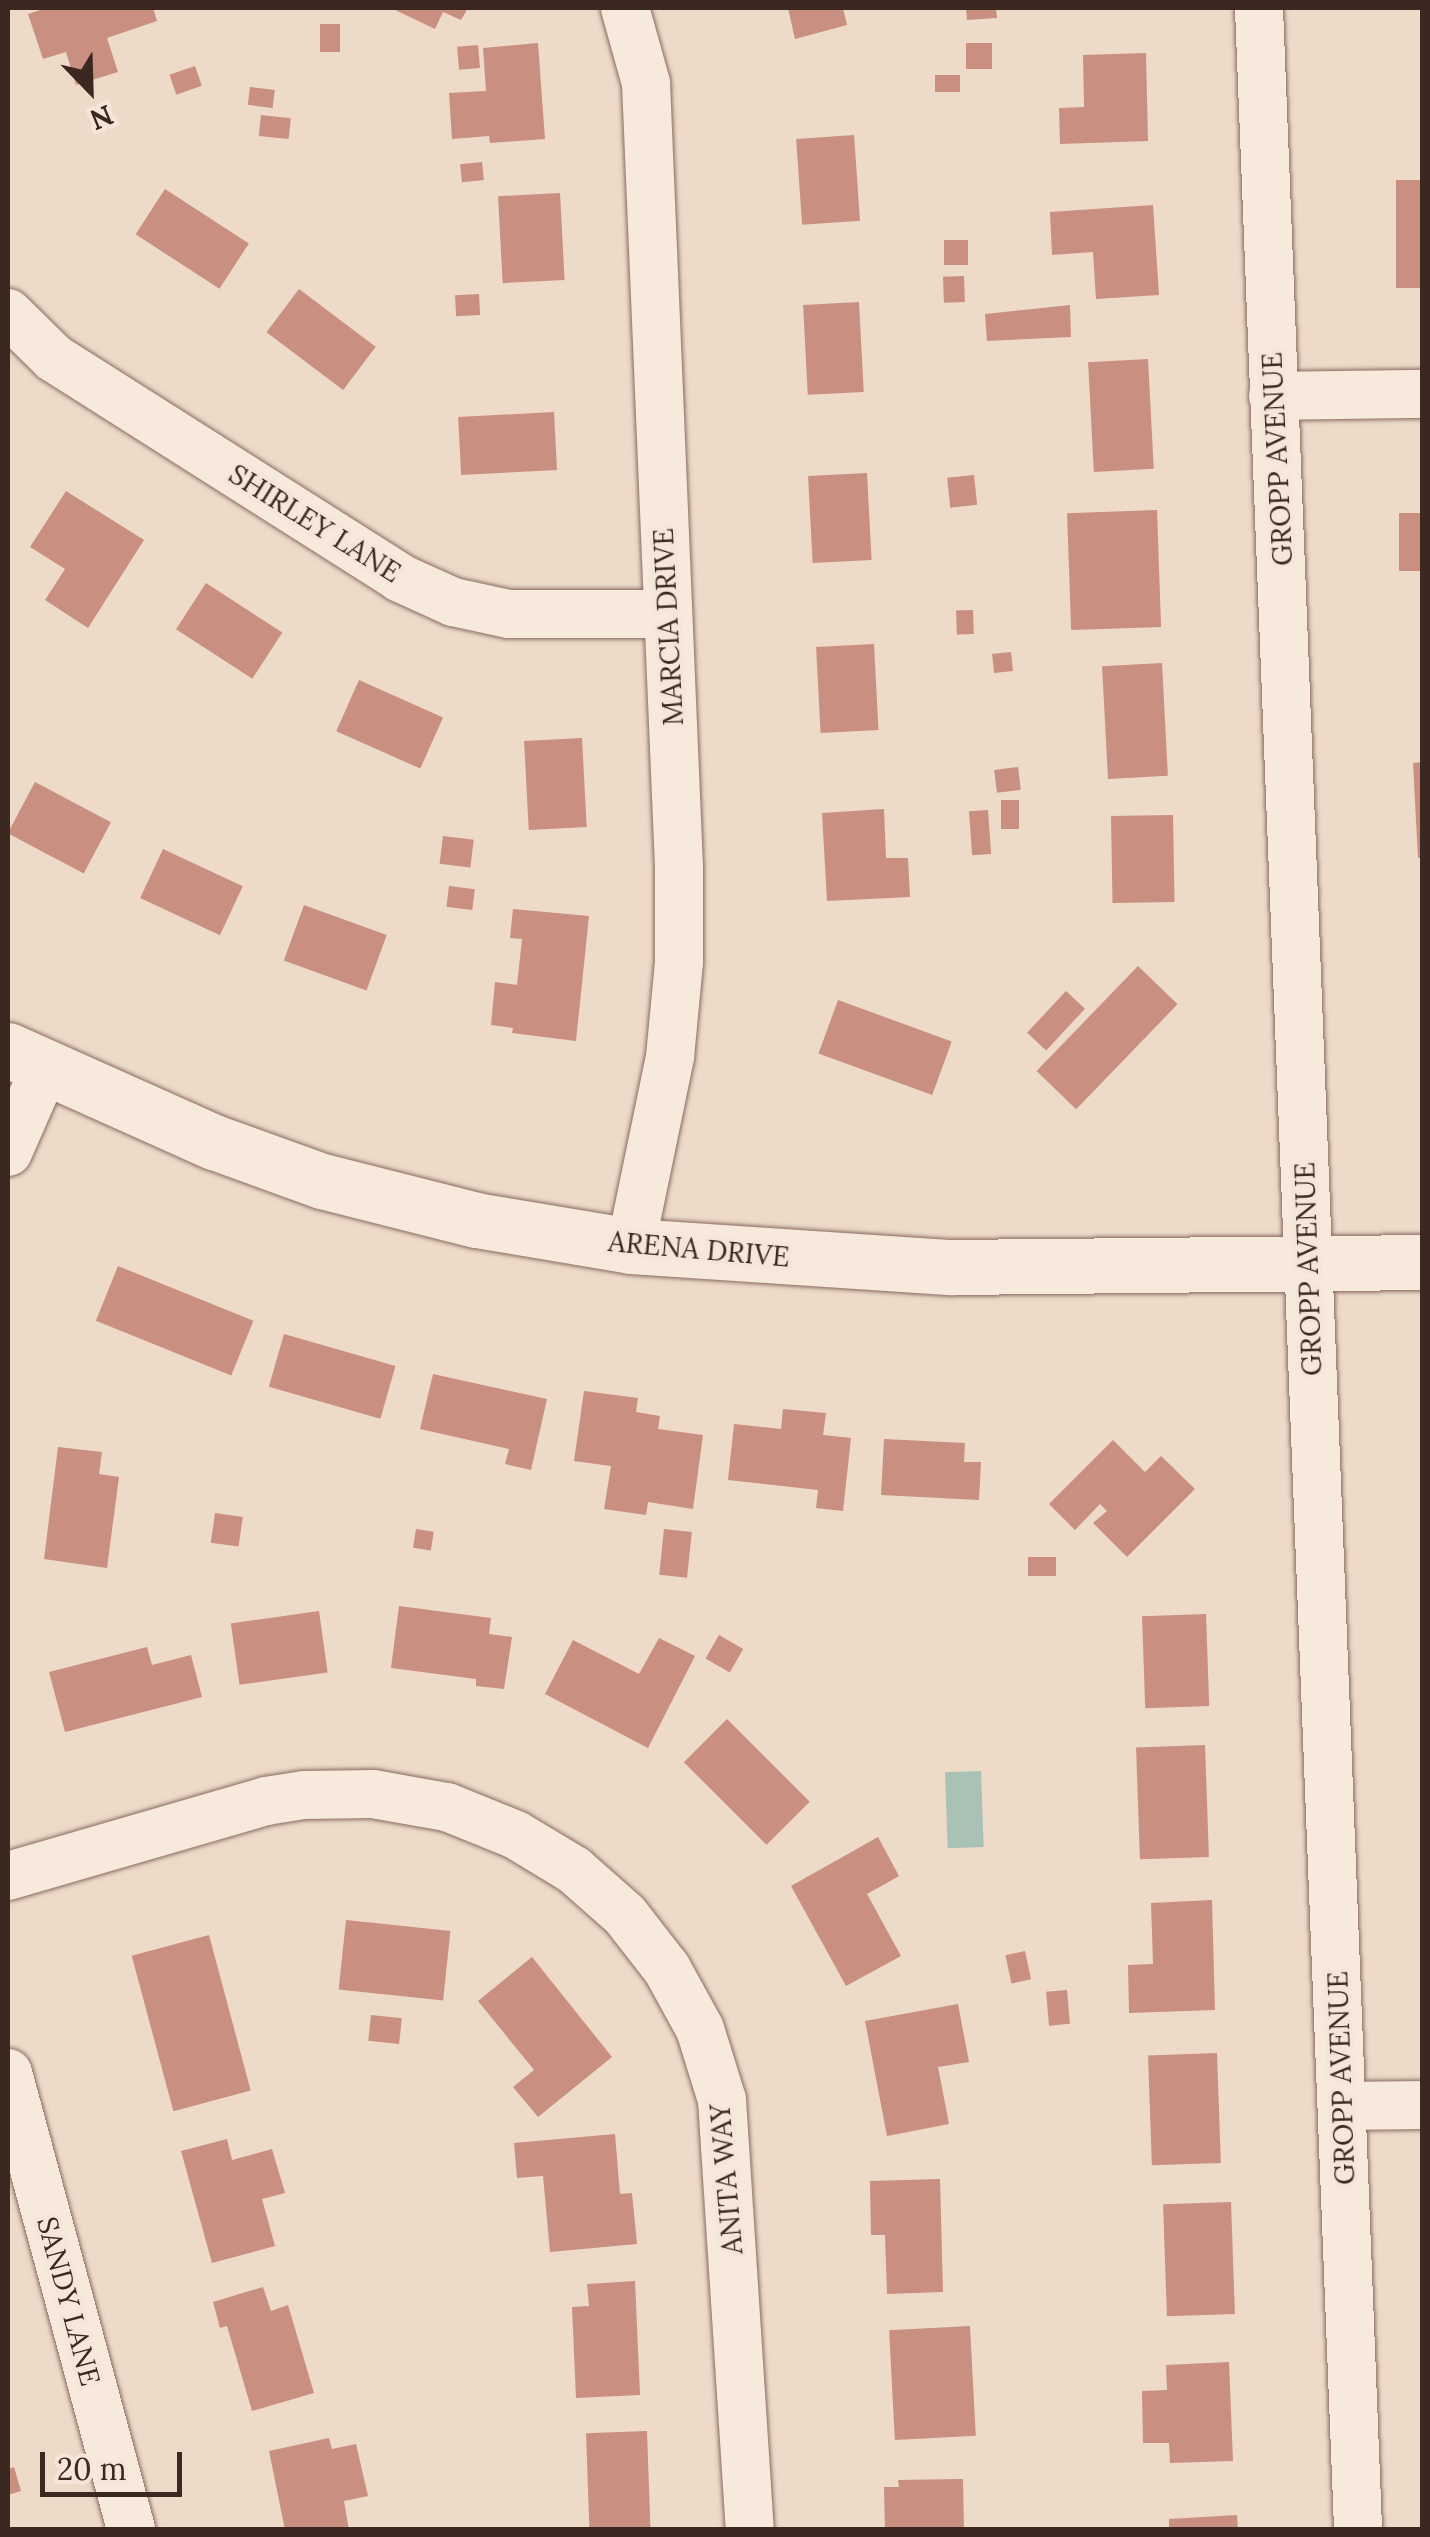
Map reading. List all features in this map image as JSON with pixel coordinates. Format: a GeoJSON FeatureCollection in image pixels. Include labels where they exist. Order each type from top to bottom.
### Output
{"type":"FeatureCollection","features":[{"type":"Feature","properties":{"kind":"main road","name":"ARENA DRIVE"},"geometry":{"type":"LineString","coordinates":[[26,1060],[322,1181],[476,1220],[630,1246],[951,1267],[1422,1262]]}},
{"type":"Feature","properties":{"kind":"street","name":"MARCIA DRIVE"},"geometry":{"type":"LineString","coordinates":[[625,8],[646,84],[680,962],[670,1057],[630,1246]]}},
{"type":"Feature","properties":{"kind":"street","name":"GROPP AVENUE"},"geometry":{"type":"LineString","coordinates":[[1260,8],[1358,2530]]}},
{"type":"Feature","properties":{"kind":"street","name":"SHIRLEY LANE"},"geometry":{"type":"LineString","coordinates":[[8,313],[54,358],[400,578],[453,602],[508,614],[667,614]]}},
{"type":"Feature","properties":{"kind":"street"},"geometry":{"type":"LineString","coordinates":[[1274,396],[1422,394]]}},
{"type":"Feature","properties":{"kind":"street"},"geometry":{"type":"LineString","coordinates":[[8,1152],[26,1060]]}},
{"type":"Feature","properties":{"kind":"street","name":"ANITA WAY"},"geometry":{"type":"LineString","coordinates":[[8,1876],[266,1801],[305,1794],[373,1794],[447,1808],[516,1834],[574,1870],[625,1916],[667,1969],[700,2029],[722,2100],[750,2530]]}},
{"type":"Feature","properties":{"kind":"street","name":"SANDY LANE"},"geometry":{"type":"LineString","coordinates":[[8,2072],[131,2530]]}},
{"type":"Feature","properties":{"kind":"street"},"geometry":{"type":"LineString","coordinates":[[1343,2106],[1422,2106]]}},
{"type":"Feature","properties":{"kind":"shaded area"},"geometry":{"type":"Polygon","coordinates":[[[981,1771],[984,1847],[948,1848],[945,1772],[981,1771]]]}},
{"type":"Feature","properties":{"kind":"building"},"geometry":{"type":"Polygon","coordinates":[[[46,8],[153,8],[157,21],[107,38],[118,72],[76,85],[66,52],[43,59],[28,14],[46,8]]]}},
{"type":"Feature","properties":{"kind":"building"},"geometry":{"type":"Polygon","coordinates":[[[391,8],[468,8],[461,20],[443,12],[435,29],[391,8]]]}},
{"type":"Feature","properties":{"kind":"building"},"geometry":{"type":"Polygon","coordinates":[[[788,8],[843,8],[847,25],[795,39],[788,8]]]}},
{"type":"Feature","properties":{"kind":"building"},"geometry":{"type":"Polygon","coordinates":[[[966,8],[996,8],[997,18],[967,20],[966,8]]]}},
{"type":"Feature","properties":{"kind":"building"},"geometry":{"type":"Polygon","coordinates":[[[320,24],[340,24],[340,52],[320,52],[320,24]]]}},
{"type":"Feature","properties":{"kind":"building"},"geometry":{"type":"Polygon","coordinates":[[[538,43],[545,139],[490,143],[489,136],[452,139],[449,93],[486,91],[483,48],[538,43]]]}},
{"type":"Feature","properties":{"kind":"building"},"geometry":{"type":"Polygon","coordinates":[[[966,43],[992,43],[992,69],[966,69],[966,43]]]}},
{"type":"Feature","properties":{"kind":"building"},"geometry":{"type":"Polygon","coordinates":[[[478,45],[480,68],[459,70],[457,47],[478,45]]]}},
{"type":"Feature","properties":{"kind":"building"},"geometry":{"type":"Polygon","coordinates":[[[1146,53],[1148,141],[1060,144],[1059,108],[1084,107],[1083,55],[1146,53]]]}},
{"type":"Feature","properties":{"kind":"building"},"geometry":{"type":"Polygon","coordinates":[[[195,66],[202,86],[176,95],[169,75],[195,66]]]}},
{"type":"Feature","properties":{"kind":"building"},"geometry":{"type":"Polygon","coordinates":[[[935,75],[960,75],[960,92],[935,92],[935,75]]]}},
{"type":"Feature","properties":{"kind":"building"},"geometry":{"type":"Polygon","coordinates":[[[250,87],[275,90],[273,108],[248,105],[250,87]]]}},
{"type":"Feature","properties":{"kind":"building"},"geometry":{"type":"Polygon","coordinates":[[[261,115],[291,118],[289,139],[259,136],[261,115]]]}},
{"type":"Feature","properties":{"kind":"building"},"geometry":{"type":"Polygon","coordinates":[[[854,135],[860,221],[802,225],[796,139],[854,135]]]}},
{"type":"Feature","properties":{"kind":"building"},"geometry":{"type":"Polygon","coordinates":[[[482,162],[484,180],[462,182],[460,164],[482,162]]]}},
{"type":"Feature","properties":{"kind":"building"},"geometry":{"type":"Polygon","coordinates":[[[1396,180],[1422,180],[1422,288],[1396,288],[1396,180]]]}},
{"type":"Feature","properties":{"kind":"building"},"geometry":{"type":"Polygon","coordinates":[[[165,189],[249,243],[219,289],[136,234],[165,189]]]}},
{"type":"Feature","properties":{"kind":"building"},"geometry":{"type":"Polygon","coordinates":[[[560,193],[565,280],[503,283],[498,196],[560,193]]]}},
{"type":"Feature","properties":{"kind":"building"},"geometry":{"type":"Polygon","coordinates":[[[1153,205],[1159,295],[1096,299],[1093,252],[1052,255],[1050,212],[1153,205]]]}},
{"type":"Feature","properties":{"kind":"building"},"geometry":{"type":"Polygon","coordinates":[[[944,240],[968,240],[968,265],[944,265],[944,240]]]}},
{"type":"Feature","properties":{"kind":"building"},"geometry":{"type":"Polygon","coordinates":[[[964,276],[965,302],[944,303],[943,277],[964,276]]]}},
{"type":"Feature","properties":{"kind":"building"},"geometry":{"type":"Polygon","coordinates":[[[299,289],[376,347],[343,390],[267,332],[299,289]]]}},
{"type":"Feature","properties":{"kind":"building"},"geometry":{"type":"Polygon","coordinates":[[[479,294],[480,315],[456,316],[455,295],[479,294]]]}},
{"type":"Feature","properties":{"kind":"building"},"geometry":{"type":"Polygon","coordinates":[[[859,302],[864,392],[808,395],[803,305],[859,302]]]}},
{"type":"Feature","properties":{"kind":"building"},"geometry":{"type":"Polygon","coordinates":[[[1070,305],[1071,337],[987,341],[985,314],[1070,305]]]}},
{"type":"Feature","properties":{"kind":"building"},"geometry":{"type":"Polygon","coordinates":[[[1148,359],[1154,469],[1094,472],[1088,362],[1148,359]]]}},
{"type":"Feature","properties":{"kind":"building"},"geometry":{"type":"Polygon","coordinates":[[[554,412],[557,470],[461,475],[458,417],[554,412]]]}},
{"type":"Feature","properties":{"kind":"building"},"geometry":{"type":"Polygon","coordinates":[[[867,473],[872,560],[813,563],[808,476],[867,473]]]}},
{"type":"Feature","properties":{"kind":"building"},"geometry":{"type":"Polygon","coordinates":[[[974,475],[977,505],[950,508],[947,478],[974,475]]]}},
{"type":"Feature","properties":{"kind":"building"},"geometry":{"type":"Polygon","coordinates":[[[66,491],[144,540],[88,628],[45,600],[65,569],[30,547],[66,491]]]}},
{"type":"Feature","properties":{"kind":"building"},"geometry":{"type":"Polygon","coordinates":[[[1157,510],[1161,627],[1071,630],[1067,513],[1157,510]]]}},
{"type":"Feature","properties":{"kind":"building"},"geometry":{"type":"Polygon","coordinates":[[[1399,513],[1422,513],[1422,571],[1399,571],[1399,513]]]}},
{"type":"Feature","properties":{"kind":"building"},"geometry":{"type":"Polygon","coordinates":[[[206,583],[282,633],[252,679],[176,629],[206,583]]]}},
{"type":"Feature","properties":{"kind":"building"},"geometry":{"type":"Polygon","coordinates":[[[973,610],[974,634],[957,635],[956,611],[973,610]]]}},
{"type":"Feature","properties":{"kind":"building"},"geometry":{"type":"Polygon","coordinates":[[[874,644],[879,730],[821,733],[816,647],[874,644]]]}},
{"type":"Feature","properties":{"kind":"building"},"geometry":{"type":"Polygon","coordinates":[[[1011,652],[1013,671],[994,673],[992,654],[1011,652]]]}},
{"type":"Feature","properties":{"kind":"building"},"geometry":{"type":"Polygon","coordinates":[[[1162,663],[1168,776],[1108,779],[1102,666],[1162,663]]]}},
{"type":"Feature","properties":{"kind":"building"},"geometry":{"type":"Polygon","coordinates":[[[359,680],[443,717],[420,769],[336,731],[359,680]]]}},
{"type":"Feature","properties":{"kind":"building"},"geometry":{"type":"Polygon","coordinates":[[[582,738],[587,827],[529,830],[524,741],[582,738]]]}},
{"type":"Feature","properties":{"kind":"building"},"geometry":{"type":"Polygon","coordinates":[[[1422,762],[1422,858],[1418,858],[1413,763],[1422,762]]]}},
{"type":"Feature","properties":{"kind":"building"},"geometry":{"type":"Polygon","coordinates":[[[1018,767],[1021,790],[997,793],[994,770],[1018,767]]]}},
{"type":"Feature","properties":{"kind":"building"},"geometry":{"type":"Polygon","coordinates":[[[35,782],[111,822],[84,874],[8,833],[35,782]]]}},
{"type":"Feature","properties":{"kind":"building"},"geometry":{"type":"Polygon","coordinates":[[[1001,800],[1019,800],[1019,829],[1001,829],[1001,800]]]}},
{"type":"Feature","properties":{"kind":"building"},"geometry":{"type":"Polygon","coordinates":[[[884,809],[886,858],[908,858],[910,897],[827,901],[822,813],[884,809]]]}},
{"type":"Feature","properties":{"kind":"building"},"geometry":{"type":"Polygon","coordinates":[[[988,810],[991,854],[972,855],[969,811],[988,810]]]}},
{"type":"Feature","properties":{"kind":"building"},"geometry":{"type":"Polygon","coordinates":[[[1173,815],[1175,902],[1113,903],[1111,816],[1173,815]]]}},
{"type":"Feature","properties":{"kind":"building"},"geometry":{"type":"Polygon","coordinates":[[[443,836],[474,840],[470,868],[440,864],[443,836]]]}},
{"type":"Feature","properties":{"kind":"building"},"geometry":{"type":"Polygon","coordinates":[[[163,849],[243,886],[220,935],[140,898],[163,849]]]}},
{"type":"Feature","properties":{"kind":"building"},"geometry":{"type":"Polygon","coordinates":[[[449,886],[475,889],[472,910],[446,907],[449,886]]]}},
{"type":"Feature","properties":{"kind":"building"},"geometry":{"type":"Polygon","coordinates":[[[304,905],[387,935],[367,991],[284,960],[304,905]]]}},
{"type":"Feature","properties":{"kind":"building"},"geometry":{"type":"Polygon","coordinates":[[[513,909],[589,916],[576,1041],[512,1033],[513,1028],[491,1025],[495,982],[517,985],[522,939],[510,938],[513,909]]]}},
{"type":"Feature","properties":{"kind":"building"},"geometry":{"type":"Polygon","coordinates":[[[1138,966],[1178,1004],[1076,1109],[1037,1071],[1138,966]]]}},
{"type":"Feature","properties":{"kind":"building"},"geometry":{"type":"Polygon","coordinates":[[[1066,991],[1085,1009],[1046,1050],[1027,1033],[1066,991]]]}},
{"type":"Feature","properties":{"kind":"building"},"geometry":{"type":"Polygon","coordinates":[[[838,1000],[952,1041],[932,1095],[819,1054],[838,1000]]]}},
{"type":"Feature","properties":{"kind":"building"},"geometry":{"type":"Polygon","coordinates":[[[118,1266],[253,1321],[231,1375],[96,1321],[118,1266]]]}},
{"type":"Feature","properties":{"kind":"building"},"geometry":{"type":"Polygon","coordinates":[[[284,1334],[396,1366],[380,1419],[269,1387],[284,1334]]]}},
{"type":"Feature","properties":{"kind":"building"},"geometry":{"type":"Polygon","coordinates":[[[433,1374],[547,1399],[531,1470],[505,1464],[509,1449],[420,1429],[433,1374]]]}},
{"type":"Feature","properties":{"kind":"building"},"geometry":{"type":"Polygon","coordinates":[[[584,1391],[638,1398],[636,1412],[660,1416],[658,1429],[703,1435],[693,1509],[648,1502],[646,1515],[604,1509],[611,1466],[574,1461],[584,1391]]]}},
{"type":"Feature","properties":{"kind":"building"},"geometry":{"type":"Polygon","coordinates":[[[783,1409],[826,1413],[823,1435],[851,1438],[843,1511],[816,1508],[818,1490],[728,1480],[734,1424],[781,1429],[783,1409]]]}},
{"type":"Feature","properties":{"kind":"building"},"geometry":{"type":"Polygon","coordinates":[[[884,1439],[965,1443],[964,1462],[981,1462],[979,1500],[881,1495],[884,1439]]]}},
{"type":"Feature","properties":{"kind":"building"},"geometry":{"type":"Polygon","coordinates":[[[1113,1440],[1145,1472],[1161,1456],[1195,1489],[1127,1557],[1093,1523],[1107,1511],[1100,1504],[1075,1530],[1049,1504],[1113,1440]]]}},
{"type":"Feature","properties":{"kind":"building"},"geometry":{"type":"Polygon","coordinates":[[[58,1447],[102,1452],[99,1474],[119,1477],[107,1568],[44,1559],[58,1447]]]}},
{"type":"Feature","properties":{"kind":"building"},"geometry":{"type":"Polygon","coordinates":[[[215,1513],[243,1517],[239,1547],[211,1543],[215,1513]]]}},
{"type":"Feature","properties":{"kind":"building"},"geometry":{"type":"Polygon","coordinates":[[[416,1529],[434,1532],[431,1551],[413,1548],[416,1529]]]}},
{"type":"Feature","properties":{"kind":"building"},"geometry":{"type":"Polygon","coordinates":[[[664,1529],[692,1532],[687,1578],[659,1575],[664,1529]]]}},
{"type":"Feature","properties":{"kind":"building"},"geometry":{"type":"Polygon","coordinates":[[[1028,1557],[1056,1557],[1056,1576],[1028,1576],[1028,1557]]]}},
{"type":"Feature","properties":{"kind":"building"},"geometry":{"type":"Polygon","coordinates":[[[399,1606],[491,1618],[489,1634],[512,1637],[504,1689],[476,1686],[476,1679],[391,1668],[399,1606]]]}},
{"type":"Feature","properties":{"kind":"building"},"geometry":{"type":"Polygon","coordinates":[[[319,1611],[328,1672],[239,1685],[231,1623],[319,1611]]]}},
{"type":"Feature","properties":{"kind":"building"},"geometry":{"type":"Polygon","coordinates":[[[1206,1614],[1209,1706],[1145,1708],[1142,1616],[1206,1614]]]}},
{"type":"Feature","properties":{"kind":"building"},"geometry":{"type":"Polygon","coordinates":[[[719,1635],[743,1649],[730,1672],[706,1658],[719,1635]]]}},
{"type":"Feature","properties":{"kind":"building"},"geometry":{"type":"Polygon","coordinates":[[[659,1638],[695,1656],[648,1748],[545,1694],[573,1640],[639,1674],[659,1638]]]}},
{"type":"Feature","properties":{"kind":"building"},"geometry":{"type":"Polygon","coordinates":[[[147,1647],[152,1665],[191,1655],[202,1697],[65,1732],[49,1672],[147,1647]]]}},
{"type":"Feature","properties":{"kind":"building"},"geometry":{"type":"Polygon","coordinates":[[[727,1719],[810,1802],[767,1845],[684,1762],[727,1719]]]}},
{"type":"Feature","properties":{"kind":"building"},"geometry":{"type":"Polygon","coordinates":[[[1205,1745],[1209,1857],[1140,1859],[1136,1747],[1205,1745]]]}},
{"type":"Feature","properties":{"kind":"building"},"geometry":{"type":"Polygon","coordinates":[[[878,1837],[899,1876],[867,1894],[901,1956],[846,1986],[791,1886],[878,1837]]]}},
{"type":"Feature","properties":{"kind":"building"},"geometry":{"type":"Polygon","coordinates":[[[1212,1900],[1215,2010],[1129,2013],[1128,1965],[1153,1964],[1151,1903],[1212,1900]]]}},
{"type":"Feature","properties":{"kind":"building"},"geometry":{"type":"Polygon","coordinates":[[[346,1920],[450,1931],[443,2001],[339,1990],[346,1920]]]}},
{"type":"Feature","properties":{"kind":"building"},"geometry":{"type":"Polygon","coordinates":[[[209,1935],[251,2091],[173,2111],[132,1956],[209,1935]]]}},
{"type":"Feature","properties":{"kind":"building"},"geometry":{"type":"Polygon","coordinates":[[[1025,1951],[1031,1979],[1011,1984],[1005,1955],[1025,1951]]]}},
{"type":"Feature","properties":{"kind":"building"},"geometry":{"type":"Polygon","coordinates":[[[532,1957],[612,2057],[538,2117],[513,2087],[534,2070],[478,2001],[532,1957]]]}},
{"type":"Feature","properties":{"kind":"building"},"geometry":{"type":"Polygon","coordinates":[[[1067,1990],[1070,2024],[1049,2026],[1046,1992],[1067,1990]]]}},
{"type":"Feature","properties":{"kind":"building"},"geometry":{"type":"Polygon","coordinates":[[[958,2004],[969,2062],[938,2067],[949,2124],[887,2136],[865,2021],[958,2004]]]}},
{"type":"Feature","properties":{"kind":"building"},"geometry":{"type":"Polygon","coordinates":[[[371,2015],[402,2018],[399,2044],[368,2041],[371,2015]]]}},
{"type":"Feature","properties":{"kind":"building"},"geometry":{"type":"Polygon","coordinates":[[[1217,2053],[1221,2163],[1152,2165],[1148,2055],[1217,2053]]]}},
{"type":"Feature","properties":{"kind":"building"},"geometry":{"type":"Polygon","coordinates":[[[615,2134],[620,2194],[632,2193],[637,2244],[550,2252],[543,2176],[517,2178],[514,2143],[615,2134]]]}},
{"type":"Feature","properties":{"kind":"building"},"geometry":{"type":"Polygon","coordinates":[[[227,2139],[232,2160],[272,2149],[285,2193],[262,2199],[275,2246],[212,2263],[181,2151],[227,2139]]]}},
{"type":"Feature","properties":{"kind":"building"},"geometry":{"type":"Polygon","coordinates":[[[940,2179],[943,2292],[887,2294],[885,2235],[871,2235],[870,2181],[940,2179]]]}},
{"type":"Feature","properties":{"kind":"building"},"geometry":{"type":"Polygon","coordinates":[[[1231,2202],[1235,2314],[1167,2316],[1163,2204],[1231,2202]]]}},
{"type":"Feature","properties":{"kind":"building"},"geometry":{"type":"Polygon","coordinates":[[[635,2281],[640,2395],[576,2398],[572,2307],[589,2306],[587,2284],[635,2281]]]}},
{"type":"Feature","properties":{"kind":"building"},"geometry":{"type":"Polygon","coordinates":[[[263,2287],[271,2311],[288,2305],[314,2393],[252,2411],[227,2326],[220,2328],[213,2302],[263,2287]]]}},
{"type":"Feature","properties":{"kind":"building"},"geometry":{"type":"Polygon","coordinates":[[[970,2326],[976,2436],[895,2440],[889,2330],[970,2326]]]}},
{"type":"Feature","properties":{"kind":"building"},"geometry":{"type":"Polygon","coordinates":[[[1229,2362],[1233,2461],[1170,2463],[1169,2443],[1143,2443],[1142,2391],[1167,2390],[1166,2365],[1229,2362]]]}},
{"type":"Feature","properties":{"kind":"building"},"geometry":{"type":"Polygon","coordinates":[[[647,2431],[650,2530],[589,2530],[586,2433],[647,2431]]]}},
{"type":"Feature","properties":{"kind":"building"},"geometry":{"type":"Polygon","coordinates":[[[329,2438],[332,2449],[356,2444],[368,2496],[344,2501],[349,2530],[285,2530],[269,2451],[329,2438]]]}},
{"type":"Feature","properties":{"kind":"building"},"geometry":{"type":"Polygon","coordinates":[[[14,2467],[21,2491],[8,2495],[8,2469],[14,2467]]]}},
{"type":"Feature","properties":{"kind":"building"},"geometry":{"type":"Polygon","coordinates":[[[963,2479],[964,2530],[885,2530],[884,2487],[899,2487],[898,2480],[963,2479]]]}},
{"type":"Feature","properties":{"kind":"building"},"geometry":{"type":"Polygon","coordinates":[[[1237,2515],[1238,2530],[1169,2530],[1169,2519],[1237,2515]]]}}]}
